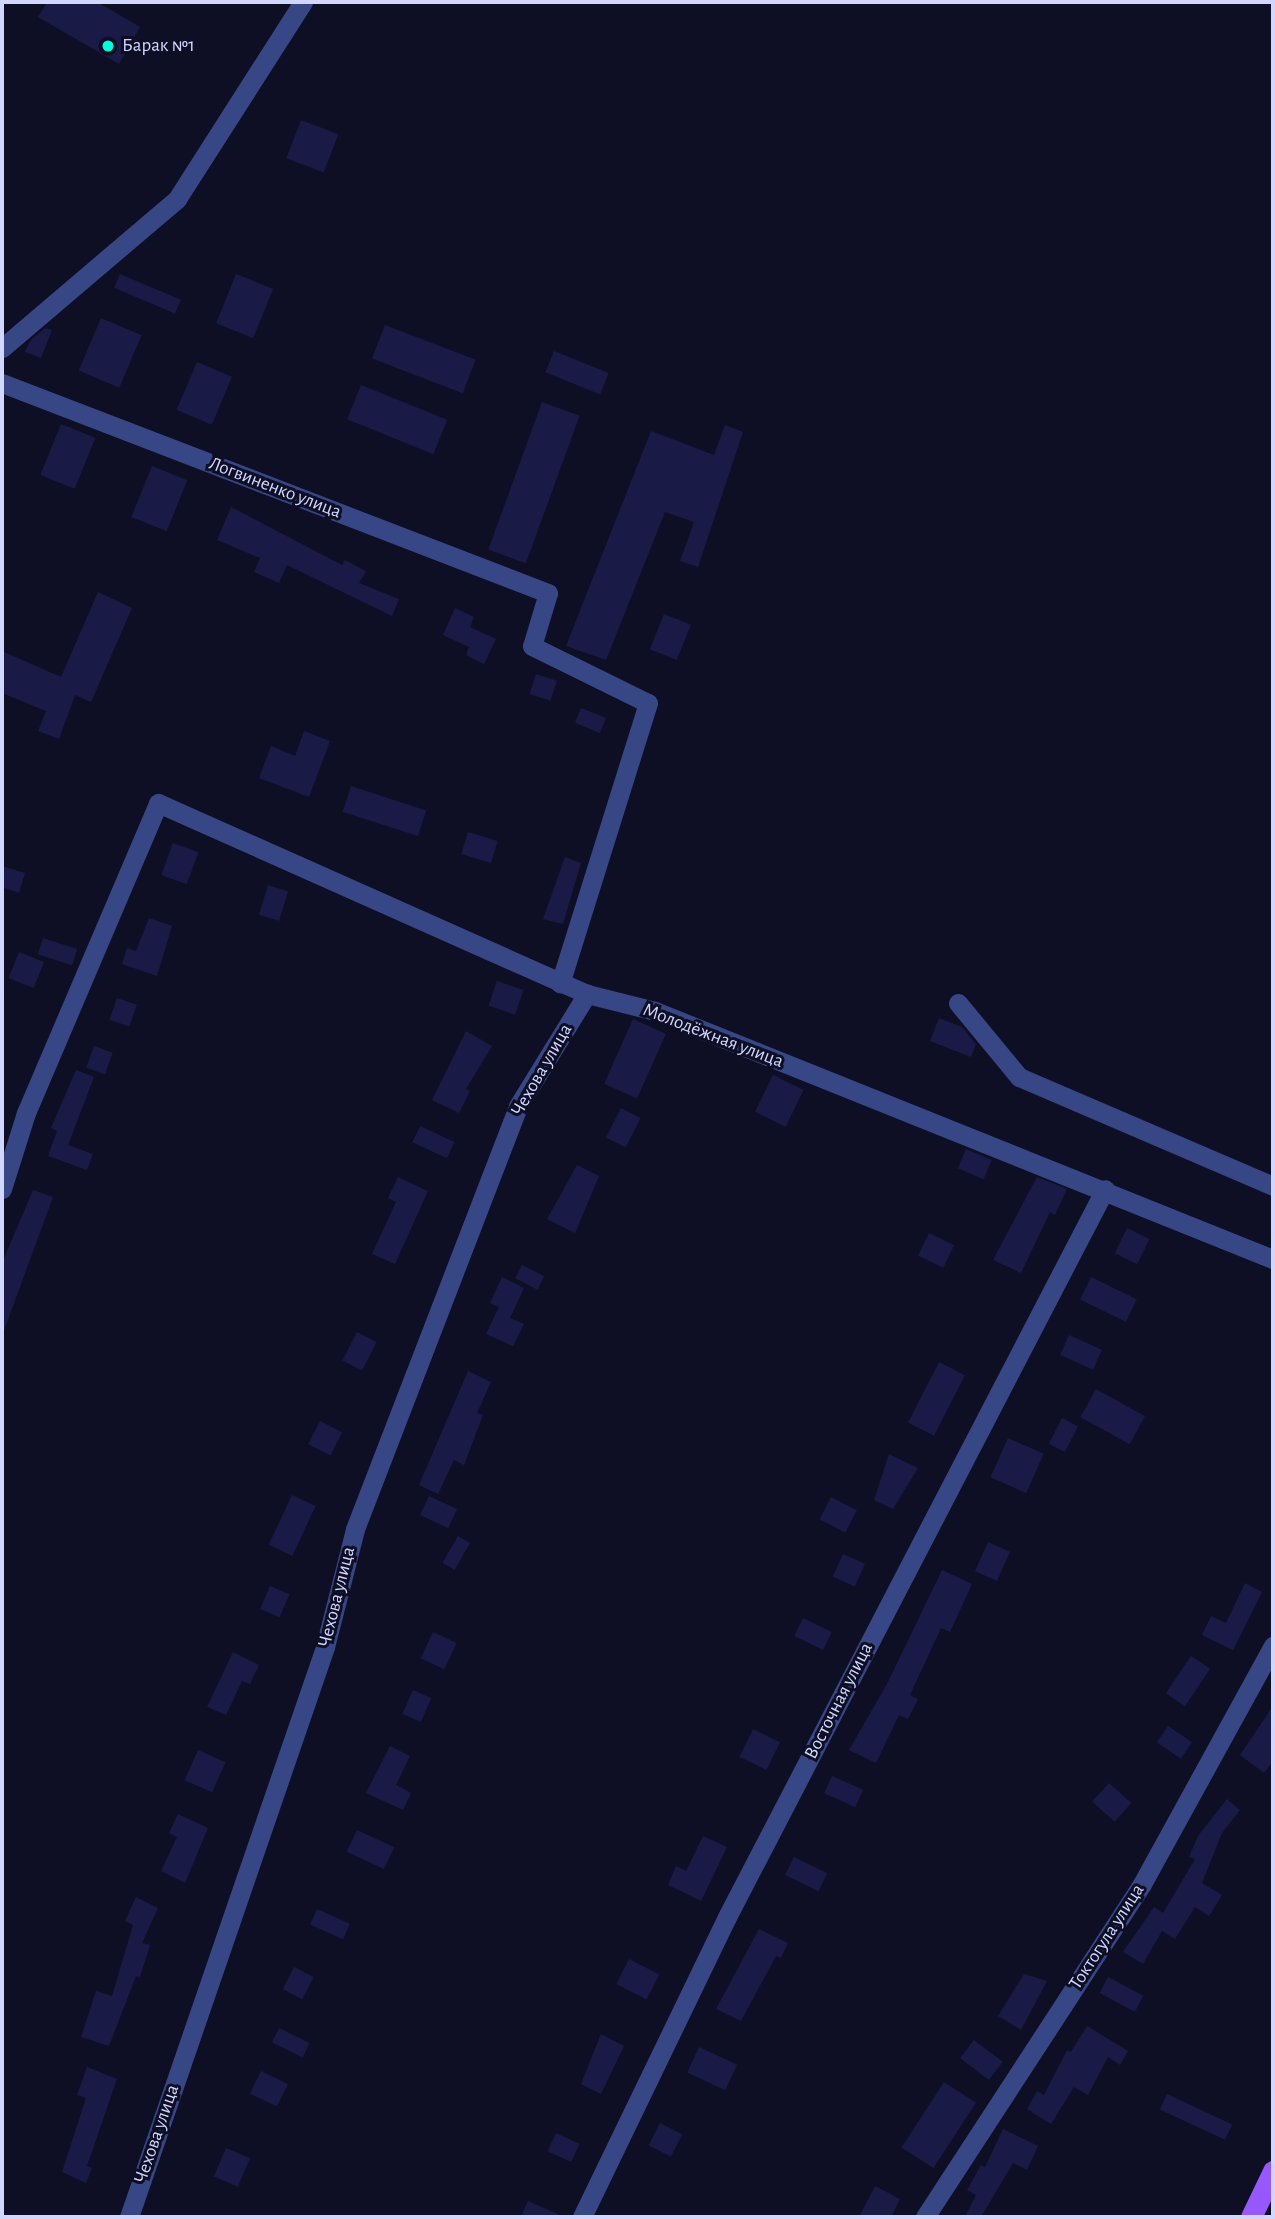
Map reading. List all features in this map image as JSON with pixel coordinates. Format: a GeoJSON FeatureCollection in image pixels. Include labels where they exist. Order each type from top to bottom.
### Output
{"type":"FeatureCollection","features":[{"type":"Feature","properties":{"kind":"main road"},"geometry":{"type":"LineString","coordinates":[[1251,2217],[1273,2171]]}},
{"type":"Feature","properties":{"kind":"street"},"geometry":{"type":"LineString","coordinates":[[2,348],[177,199],[303,2]]}},
{"type":"Feature","properties":{"kind":"street","name":"Логвиненко улица"},"geometry":{"type":"LineString","coordinates":[[2,383],[548,593],[532,646],[648,703],[560,983]]}},
{"type":"Feature","properties":{"kind":"street","name":"Молодёжная улица"},"geometry":{"type":"LineString","coordinates":[[2,1189],[26,1113],[158,803],[560,983],[587,994],[655,1012],[1105,1189],[1273,1259]]}},
{"type":"Feature","properties":{"kind":"street","name":"Чехова улица"},"geometry":{"type":"LineString","coordinates":[[129,2217],[325,1647],[355,1529],[518,1106],[587,994]]}},
{"type":"Feature","properties":{"kind":"street"},"geometry":{"type":"LineString","coordinates":[[958,1003],[1018,1077],[1273,1186]]}},
{"type":"Feature","properties":{"kind":"street","name":"Восточная улица"},"geometry":{"type":"LineString","coordinates":[[582,2217],[734,1905],[1105,1189]]}},
{"type":"Feature","properties":{"kind":"street","name":"Токтогула улица"},"geometry":{"type":"LineString","coordinates":[[925,2217],[1142,1884],[1273,1646]]}},
{"type":"Feature","properties":{"kind":"building","name":"Барак №1"},"geometry":{"type":"Polygon","coordinates":[[[47,2],[97,2],[140,27],[119,64],[38,17],[47,2]]]}},
{"type":"Feature","properties":{"kind":"building"},"geometry":{"type":"Polygon","coordinates":[[[301,120],[338,134],[324,173],[286,158],[301,120]]]}},
{"type":"Feature","properties":{"kind":"building"},"geometry":{"type":"Polygon","coordinates":[[[120,274],[181,300],[175,314],[114,288],[120,274]]]}},
{"type":"Feature","properties":{"kind":"building"},"geometry":{"type":"Polygon","coordinates":[[[236,274],[273,289],[253,338],[216,323],[236,274]]]}},
{"type":"Feature","properties":{"kind":"building"},"geometry":{"type":"Polygon","coordinates":[[[101,318],[142,335],[119,388],[79,370],[101,318]]]}},
{"type":"Feature","properties":{"kind":"building"},"geometry":{"type":"Polygon","coordinates":[[[385,325],[476,360],[463,393],[372,359],[385,325]]]}},
{"type":"Feature","properties":{"kind":"building"},"geometry":{"type":"Polygon","coordinates":[[[45,328],[52,330],[41,358],[25,352],[30,341],[45,328]]]}},
{"type":"Feature","properties":{"kind":"building"},"geometry":{"type":"Polygon","coordinates":[[[554,351],[609,373],[600,394],[545,372],[554,351]]]}},
{"type":"Feature","properties":{"kind":"building"},"geometry":{"type":"Polygon","coordinates":[[[197,362],[232,377],[212,425],[177,410],[197,362]]]}},
{"type":"Feature","properties":{"kind":"building"},"geometry":{"type":"Polygon","coordinates":[[[361,385],[447,420],[433,454],[347,419],[361,385]]]}},
{"type":"Feature","properties":{"kind":"building"},"geometry":{"type":"Polygon","coordinates":[[[542,402],[580,416],[526,563],[488,550],[542,402]]]}},
{"type":"Feature","properties":{"kind":"building"},"geometry":{"type":"Polygon","coordinates":[[[61,424],[95,438],[75,489],[40,475],[61,424]]]}},
{"type":"Feature","properties":{"kind":"building"},"geometry":{"type":"Polygon","coordinates":[[[725,425],[743,432],[698,567],[680,561],[694,522],[665,512],[606,660],[566,646],[651,431],[714,455],[725,425]]]}},
{"type":"Feature","properties":{"kind":"building"},"geometry":{"type":"Polygon","coordinates":[[[152,466],[187,480],[167,531],[131,517],[152,466]]]}},
{"type":"Feature","properties":{"kind":"building"},"geometry":{"type":"Polygon","coordinates":[[[231,507],[342,565],[345,560],[366,571],[359,583],[399,599],[392,616],[287,565],[279,583],[254,572],[260,558],[217,540],[231,507]]]}},
{"type":"Feature","properties":{"kind":"building"},"geometry":{"type":"Polygon","coordinates":[[[98,592],[132,608],[91,702],[75,695],[59,739],[38,731],[46,711],[2,693],[2,651],[61,677],[98,592]]]}},
{"type":"Feature","properties":{"kind":"building"},"geometry":{"type":"Polygon","coordinates":[[[455,608],[474,617],[470,627],[496,639],[484,664],[466,655],[469,647],[443,635],[455,608]]]}},
{"type":"Feature","properties":{"kind":"building"},"geometry":{"type":"Polygon","coordinates":[[[664,614],[691,625],[677,660],[650,649],[664,614]]]}},
{"type":"Feature","properties":{"kind":"building"},"geometry":{"type":"Polygon","coordinates":[[[536,674],[557,681],[550,701],[530,694],[536,674]]]}},
{"type":"Feature","properties":{"kind":"building"},"geometry":{"type":"Polygon","coordinates":[[[581,708],[606,718],[600,733],[575,723],[581,708]]]}},
{"type":"Feature","properties":{"kind":"building"},"geometry":{"type":"Polygon","coordinates":[[[304,731],[330,741],[309,797],[259,778],[271,746],[295,756],[304,731]]]}},
{"type":"Feature","properties":{"kind":"building"},"geometry":{"type":"Polygon","coordinates":[[[351,786],[426,810],[418,836],[343,812],[351,786]]]}},
{"type":"Feature","properties":{"kind":"building"},"geometry":{"type":"Polygon","coordinates":[[[468,832],[498,841],[491,863],[461,854],[468,832]]]}},
{"type":"Feature","properties":{"kind":"building"},"geometry":{"type":"Polygon","coordinates":[[[173,843],[198,852],[187,884],[161,875],[173,843]]]}},
{"type":"Feature","properties":{"kind":"building"},"geometry":{"type":"Polygon","coordinates":[[[565,857],[581,863],[563,924],[543,919],[565,857]]]}},
{"type":"Feature","properties":{"kind":"building"},"geometry":{"type":"Polygon","coordinates":[[[2,866],[25,873],[19,893],[2,887],[2,866]]]}},
{"type":"Feature","properties":{"kind":"building"},"geometry":{"type":"Polygon","coordinates":[[[268,885],[288,891],[279,921],[259,915],[268,885]]]}},
{"type":"Feature","properties":{"kind":"building"},"geometry":{"type":"Polygon","coordinates":[[[149,918],[172,926],[157,976],[122,964],[127,948],[136,951],[149,918]]]}},
{"type":"Feature","properties":{"kind":"building"},"geometry":{"type":"Polygon","coordinates":[[[43,938],[77,949],[72,965],[38,954],[43,938]]]}},
{"type":"Feature","properties":{"kind":"building"},"geometry":{"type":"Polygon","coordinates":[[[19,952],[44,962],[34,988],[9,978],[19,952]]]}},
{"type":"Feature","properties":{"kind":"building"},"geometry":{"type":"Polygon","coordinates":[[[497,981],[523,990],[515,1015],[489,1006],[497,981]]]}},
{"type":"Feature","properties":{"kind":"building"},"geometry":{"type":"Polygon","coordinates":[[[117,998],[137,1005],[129,1027],[110,1020],[117,998]]]}},
{"type":"Feature","properties":{"kind":"building"},"geometry":{"type":"Polygon","coordinates":[[[939,1018],[962,1027],[976,1044],[971,1057],[930,1041],[939,1018]]]}},
{"type":"Feature","properties":{"kind":"building"},"geometry":{"type":"Polygon","coordinates":[[[633,1019],[666,1034],[637,1099],[604,1084],[633,1019]]]}},
{"type":"Feature","properties":{"kind":"building"},"geometry":{"type":"Polygon","coordinates":[[[466,1031],[492,1046],[466,1089],[470,1091],[459,1113],[432,1100],[466,1031]]]}},
{"type":"Feature","properties":{"kind":"building"},"geometry":{"type":"Polygon","coordinates":[[[94,1046],[113,1053],[105,1074],[86,1068],[94,1046]]]}},
{"type":"Feature","properties":{"kind":"building"},"geometry":{"type":"Polygon","coordinates":[[[76,1070],[94,1077],[68,1145],[93,1154],[87,1170],[48,1156],[57,1131],[51,1128],[76,1070]]]}},
{"type":"Feature","properties":{"kind":"building"},"geometry":{"type":"Polygon","coordinates":[[[773,1075],[804,1090],[786,1127],[755,1112],[773,1075]]]}},
{"type":"Feature","properties":{"kind":"building"},"geometry":{"type":"Polygon","coordinates":[[[621,1108],[641,1118],[626,1147],[606,1137],[621,1108]]]}},
{"type":"Feature","properties":{"kind":"building"},"geometry":{"type":"Polygon","coordinates":[[[420,1126],[454,1142],[447,1158],[412,1142],[420,1126]]]}},
{"type":"Feature","properties":{"kind":"building"},"geometry":{"type":"Polygon","coordinates":[[[966,1149],[992,1160],[984,1179],[958,1168],[966,1149]]]}},
{"type":"Feature","properties":{"kind":"building"},"geometry":{"type":"Polygon","coordinates":[[[577,1165],[599,1176],[575,1233],[547,1219],[577,1165]]]}},
{"type":"Feature","properties":{"kind":"building"},"geometry":{"type":"Polygon","coordinates":[[[398,1177],[428,1191],[395,1264],[372,1254],[396,1202],[388,1198],[398,1177]]]}},
{"type":"Feature","properties":{"kind":"building"},"geometry":{"type":"Polygon","coordinates":[[[1037,1177],[1067,1189],[1055,1215],[1050,1212],[1021,1273],[993,1260],[1037,1177]]]}},
{"type":"Feature","properties":{"kind":"building"},"geometry":{"type":"Polygon","coordinates":[[[33,1190],[53,1197],[2,1336],[2,1263],[33,1190]]]}},
{"type":"Feature","properties":{"kind":"building"},"geometry":{"type":"Polygon","coordinates":[[[1127,1228],[1149,1239],[1137,1264],[1115,1253],[1127,1228]]]}},
{"type":"Feature","properties":{"kind":"building"},"geometry":{"type":"Polygon","coordinates":[[[929,1233],[954,1245],[943,1268],[918,1255],[929,1233]]]}},
{"type":"Feature","properties":{"kind":"building"},"geometry":{"type":"Polygon","coordinates":[[[522,1265],[544,1276],[537,1290],[515,1278],[522,1265]]]}},
{"type":"Feature","properties":{"kind":"building"},"geometry":{"type":"Polygon","coordinates":[[[502,1277],[524,1288],[510,1318],[524,1324],[513,1346],[486,1334],[499,1307],[490,1303],[502,1277]]]}},
{"type":"Feature","properties":{"kind":"building"},"geometry":{"type":"Polygon","coordinates":[[[1091,1277],[1137,1299],[1126,1322],[1080,1299],[1091,1277]]]}},
{"type":"Feature","properties":{"kind":"building"},"geometry":{"type":"Polygon","coordinates":[[[357,1332],[377,1342],[362,1370],[342,1361],[357,1332]]]}},
{"type":"Feature","properties":{"kind":"building"},"geometry":{"type":"Polygon","coordinates":[[[1069,1335],[1102,1350],[1093,1370],[1060,1355],[1069,1335]]]}},
{"type":"Feature","properties":{"kind":"building"},"geometry":{"type":"Polygon","coordinates":[[[939,1362],[965,1375],[934,1436],[908,1423],[939,1362]]]}},
{"type":"Feature","properties":{"kind":"building"},"geometry":{"type":"Polygon","coordinates":[[[468,1371],[491,1382],[477,1413],[483,1415],[464,1465],[454,1460],[438,1494],[419,1485],[468,1371]]]}},
{"type":"Feature","properties":{"kind":"building"},"geometry":{"type":"Polygon","coordinates":[[[1096,1389],[1145,1416],[1129,1444],[1080,1417],[1096,1389]]]}},
{"type":"Feature","properties":{"kind":"building"},"geometry":{"type":"Polygon","coordinates":[[[1062,1418],[1078,1426],[1065,1452],[1049,1444],[1062,1418]]]}},
{"type":"Feature","properties":{"kind":"building"},"geometry":{"type":"Polygon","coordinates":[[[320,1421],[342,1432],[330,1456],[308,1444],[320,1421]]]}},
{"type":"Feature","properties":{"kind":"building"},"geometry":{"type":"Polygon","coordinates":[[[1008,1438],[1044,1454],[1026,1493],[991,1477],[1008,1438]]]}},
{"type":"Feature","properties":{"kind":"building"},"geometry":{"type":"Polygon","coordinates":[[[889,1454],[918,1468],[893,1509],[874,1500],[889,1454]]]}},
{"type":"Feature","properties":{"kind":"building"},"geometry":{"type":"Polygon","coordinates":[[[292,1495],[316,1506],[292,1556],[269,1545],[292,1495]]]}},
{"type":"Feature","properties":{"kind":"building"},"geometry":{"type":"Polygon","coordinates":[[[429,1496],[457,1509],[448,1528],[420,1515],[429,1496]]]}},
{"type":"Feature","properties":{"kind":"building"},"geometry":{"type":"Polygon","coordinates":[[[831,1497],[857,1510],[845,1532],[820,1519],[831,1497]]]}},
{"type":"Feature","properties":{"kind":"building"},"geometry":{"type":"Polygon","coordinates":[[[458,1536],[470,1543],[455,1570],[442,1563],[458,1536]]]}},
{"type":"Feature","properties":{"kind":"building"},"geometry":{"type":"Polygon","coordinates":[[[988,1542],[1010,1552],[997,1581],[975,1571],[988,1542]]]}},
{"type":"Feature","properties":{"kind":"building"},"geometry":{"type":"Polygon","coordinates":[[[843,1554],[865,1564],[855,1587],[833,1577],[843,1554]]]}},
{"type":"Feature","properties":{"kind":"building"},"geometry":{"type":"Polygon","coordinates":[[[942,1570],[972,1584],[950,1632],[941,1628],[910,1695],[918,1699],[908,1719],[899,1715],[876,1763],[849,1750],[887,1684],[942,1570]]]}},
{"type":"Feature","properties":{"kind":"building"},"geometry":{"type":"Polygon","coordinates":[[[1245,1583],[1262,1592],[1233,1650],[1202,1635],[1211,1616],[1226,1623],[1245,1583]]]}},
{"type":"Feature","properties":{"kind":"building"},"geometry":{"type":"Polygon","coordinates":[[[270,1586],[289,1594],[280,1617],[260,1609],[270,1586]]]}},
{"type":"Feature","properties":{"kind":"building"},"geometry":{"type":"Polygon","coordinates":[[[803,1618],[832,1632],[823,1650],[794,1636],[803,1618]]]}},
{"type":"Feature","properties":{"kind":"building"},"geometry":{"type":"Polygon","coordinates":[[[433,1632],[457,1643],[444,1669],[421,1658],[433,1632]]]}},
{"type":"Feature","properties":{"kind":"building"},"geometry":{"type":"Polygon","coordinates":[[[233,1652],[259,1665],[250,1684],[242,1681],[226,1715],[207,1707],[233,1652]]]}},
{"type":"Feature","properties":{"kind":"building"},"geometry":{"type":"Polygon","coordinates":[[[1191,1656],[1210,1669],[1185,1706],[1166,1693],[1191,1656]]]}},
{"type":"Feature","properties":{"kind":"building"},"geometry":{"type":"Polygon","coordinates":[[[413,1690],[431,1698],[421,1722],[402,1714],[413,1690]]]}},
{"type":"Feature","properties":{"kind":"building"},"geometry":{"type":"Polygon","coordinates":[[[1273,1706],[1273,1761],[1264,1773],[1240,1755],[1273,1706]]]}},
{"type":"Feature","properties":{"kind":"building"},"geometry":{"type":"Polygon","coordinates":[[[1168,1726],[1192,1742],[1181,1759],[1157,1743],[1168,1726]]]}},
{"type":"Feature","properties":{"kind":"building"},"geometry":{"type":"Polygon","coordinates":[[[753,1729],[780,1742],[766,1770],[739,1757],[753,1729]]]}},
{"type":"Feature","properties":{"kind":"building"},"geometry":{"type":"Polygon","coordinates":[[[390,1746],[410,1756],[396,1785],[411,1793],[403,1810],[366,1793],[390,1746]]]}},
{"type":"Feature","properties":{"kind":"building"},"geometry":{"type":"Polygon","coordinates":[[[198,1750],[225,1762],[212,1792],[185,1780],[198,1750]]]}},
{"type":"Feature","properties":{"kind":"building"},"geometry":{"type":"Polygon","coordinates":[[[832,1776],[863,1790],[855,1807],[824,1793],[832,1776]]]}},
{"type":"Feature","properties":{"kind":"building"},"geometry":{"type":"Polygon","coordinates":[[[1109,1783],[1131,1803],[1115,1822],[1092,1802],[1109,1783]]]}},
{"type":"Feature","properties":{"kind":"building"},"geometry":{"type":"Polygon","coordinates":[[[1227,1799],[1240,1810],[1222,1833],[1202,1883],[1222,1895],[1209,1916],[1195,1907],[1175,1939],[1162,1931],[1143,1964],[1123,1952],[1154,1907],[1163,1913],[1195,1859],[1189,1857],[1198,1836],[1227,1799]]]}},
{"type":"Feature","properties":{"kind":"building"},"geometry":{"type":"Polygon","coordinates":[[[178,1814],[208,1828],[185,1883],[161,1871],[177,1837],[169,1833],[178,1814]]]}},
{"type":"Feature","properties":{"kind":"building"},"geometry":{"type":"Polygon","coordinates":[[[357,1830],[394,1847],[384,1869],[347,1852],[357,1830]]]}},
{"type":"Feature","properties":{"kind":"building"},"geometry":{"type":"Polygon","coordinates":[[[703,1836],[727,1847],[701,1901],[668,1885],[676,1866],[686,1871],[703,1836]]]}},
{"type":"Feature","properties":{"kind":"building"},"geometry":{"type":"Polygon","coordinates":[[[794,1857],[827,1873],[818,1891],[785,1875],[794,1857]]]}},
{"type":"Feature","properties":{"kind":"building"},"geometry":{"type":"Polygon","coordinates":[[[136,1897],[158,1908],[142,1943],[150,1945],[140,1977],[136,1976],[109,2046],[81,2037],[96,1991],[112,1996],[133,1925],[125,1921],[136,1897]]]}},
{"type":"Feature","properties":{"kind":"building"},"geometry":{"type":"Polygon","coordinates":[[[317,1909],[350,1924],[343,1939],[310,1925],[317,1909]]]}},
{"type":"Feature","properties":{"kind":"building"},"geometry":{"type":"Polygon","coordinates":[[[759,1929],[788,1943],[781,1958],[776,1956],[741,2021],[716,2009],[759,1929]]]}},
{"type":"Feature","properties":{"kind":"building"},"geometry":{"type":"Polygon","coordinates":[[[629,1959],[659,1974],[647,1999],[616,1984],[629,1959]]]}},
{"type":"Feature","properties":{"kind":"building"},"geometry":{"type":"Polygon","coordinates":[[[294,1967],[314,1977],[302,1999],[283,1989],[294,1967]]]}},
{"type":"Feature","properties":{"kind":"building"},"geometry":{"type":"Polygon","coordinates":[[[1024,1974],[1047,1981],[1021,2030],[998,2016],[1024,1974]]]}},
{"type":"Feature","properties":{"kind":"building"},"geometry":{"type":"Polygon","coordinates":[[[1108,1977],[1143,1996],[1135,2012],[1100,1993],[1108,1977]]]}},
{"type":"Feature","properties":{"kind":"building"},"geometry":{"type":"Polygon","coordinates":[[[1087,2026],[1128,2051],[1120,2065],[1108,2057],[1088,2095],[1074,2087],[1051,2124],[1027,2109],[1037,2091],[1044,2095],[1067,2050],[1071,2052],[1087,2026]]]}},
{"type":"Feature","properties":{"kind":"building"},"geometry":{"type":"Polygon","coordinates":[[[279,2028],[310,2043],[303,2057],[272,2042],[279,2028]]]}},
{"type":"Feature","properties":{"kind":"building"},"geometry":{"type":"Polygon","coordinates":[[[601,2034],[624,2046],[601,2094],[581,2084],[601,2034]]]}},
{"type":"Feature","properties":{"kind":"building"},"geometry":{"type":"Polygon","coordinates":[[[974,2040],[1003,2062],[989,2080],[960,2058],[974,2040]]]}},
{"type":"Feature","properties":{"kind":"building"},"geometry":{"type":"Polygon","coordinates":[[[699,2047],[737,2065],[725,2090],[687,2072],[699,2047]]]}},
{"type":"Feature","properties":{"kind":"building"},"geometry":{"type":"Polygon","coordinates":[[[87,2067],[117,2079],[87,2166],[92,2168],[86,2183],[62,2172],[86,2098],[77,2095],[87,2067]]]}},
{"type":"Feature","properties":{"kind":"building"},"geometry":{"type":"Polygon","coordinates":[[[261,2071],[288,2084],[277,2107],[250,2093],[261,2071]]]}},
{"type":"Feature","properties":{"kind":"building"},"geometry":{"type":"Polygon","coordinates":[[[944,2082],[976,2103],[933,2168],[902,2147],[944,2082]]]}},
{"type":"Feature","properties":{"kind":"building"},"geometry":{"type":"Polygon","coordinates":[[[1167,2094],[1232,2124],[1225,2140],[1160,2109],[1167,2094]]]}},
{"type":"Feature","properties":{"kind":"building"},"geometry":{"type":"Polygon","coordinates":[[[660,2123],[682,2134],[671,2157],[649,2145],[660,2123]]]}},
{"type":"Feature","properties":{"kind":"building"},"geometry":{"type":"Polygon","coordinates":[[[1003,2129],[1038,2146],[1027,2170],[1013,2163],[981,2217],[965,2217],[976,2195],[967,2190],[981,2165],[985,2167],[1003,2129]]]}},
{"type":"Feature","properties":{"kind":"building"},"geometry":{"type":"Polygon","coordinates":[[[556,2133],[580,2144],[571,2162],[548,2151],[556,2133]]]}},
{"type":"Feature","properties":{"kind":"building"},"geometry":{"type":"Polygon","coordinates":[[[226,2148],[250,2158],[238,2187],[214,2177],[226,2148]]]}},
{"type":"Feature","properties":{"kind":"building"},"geometry":{"type":"Polygon","coordinates":[[[875,2186],[900,2199],[891,2217],[859,2217],[875,2186]]]}},
{"type":"Feature","properties":{"kind":"building"},"geometry":{"type":"Polygon","coordinates":[[[528,2201],[564,2217],[521,2217],[528,2201]]]}},
{"type":"Feature","properties":{"kind":"place","name":"Барак №1"},"geometry":{"type":"Point","coordinates":[108,46]}}]}
